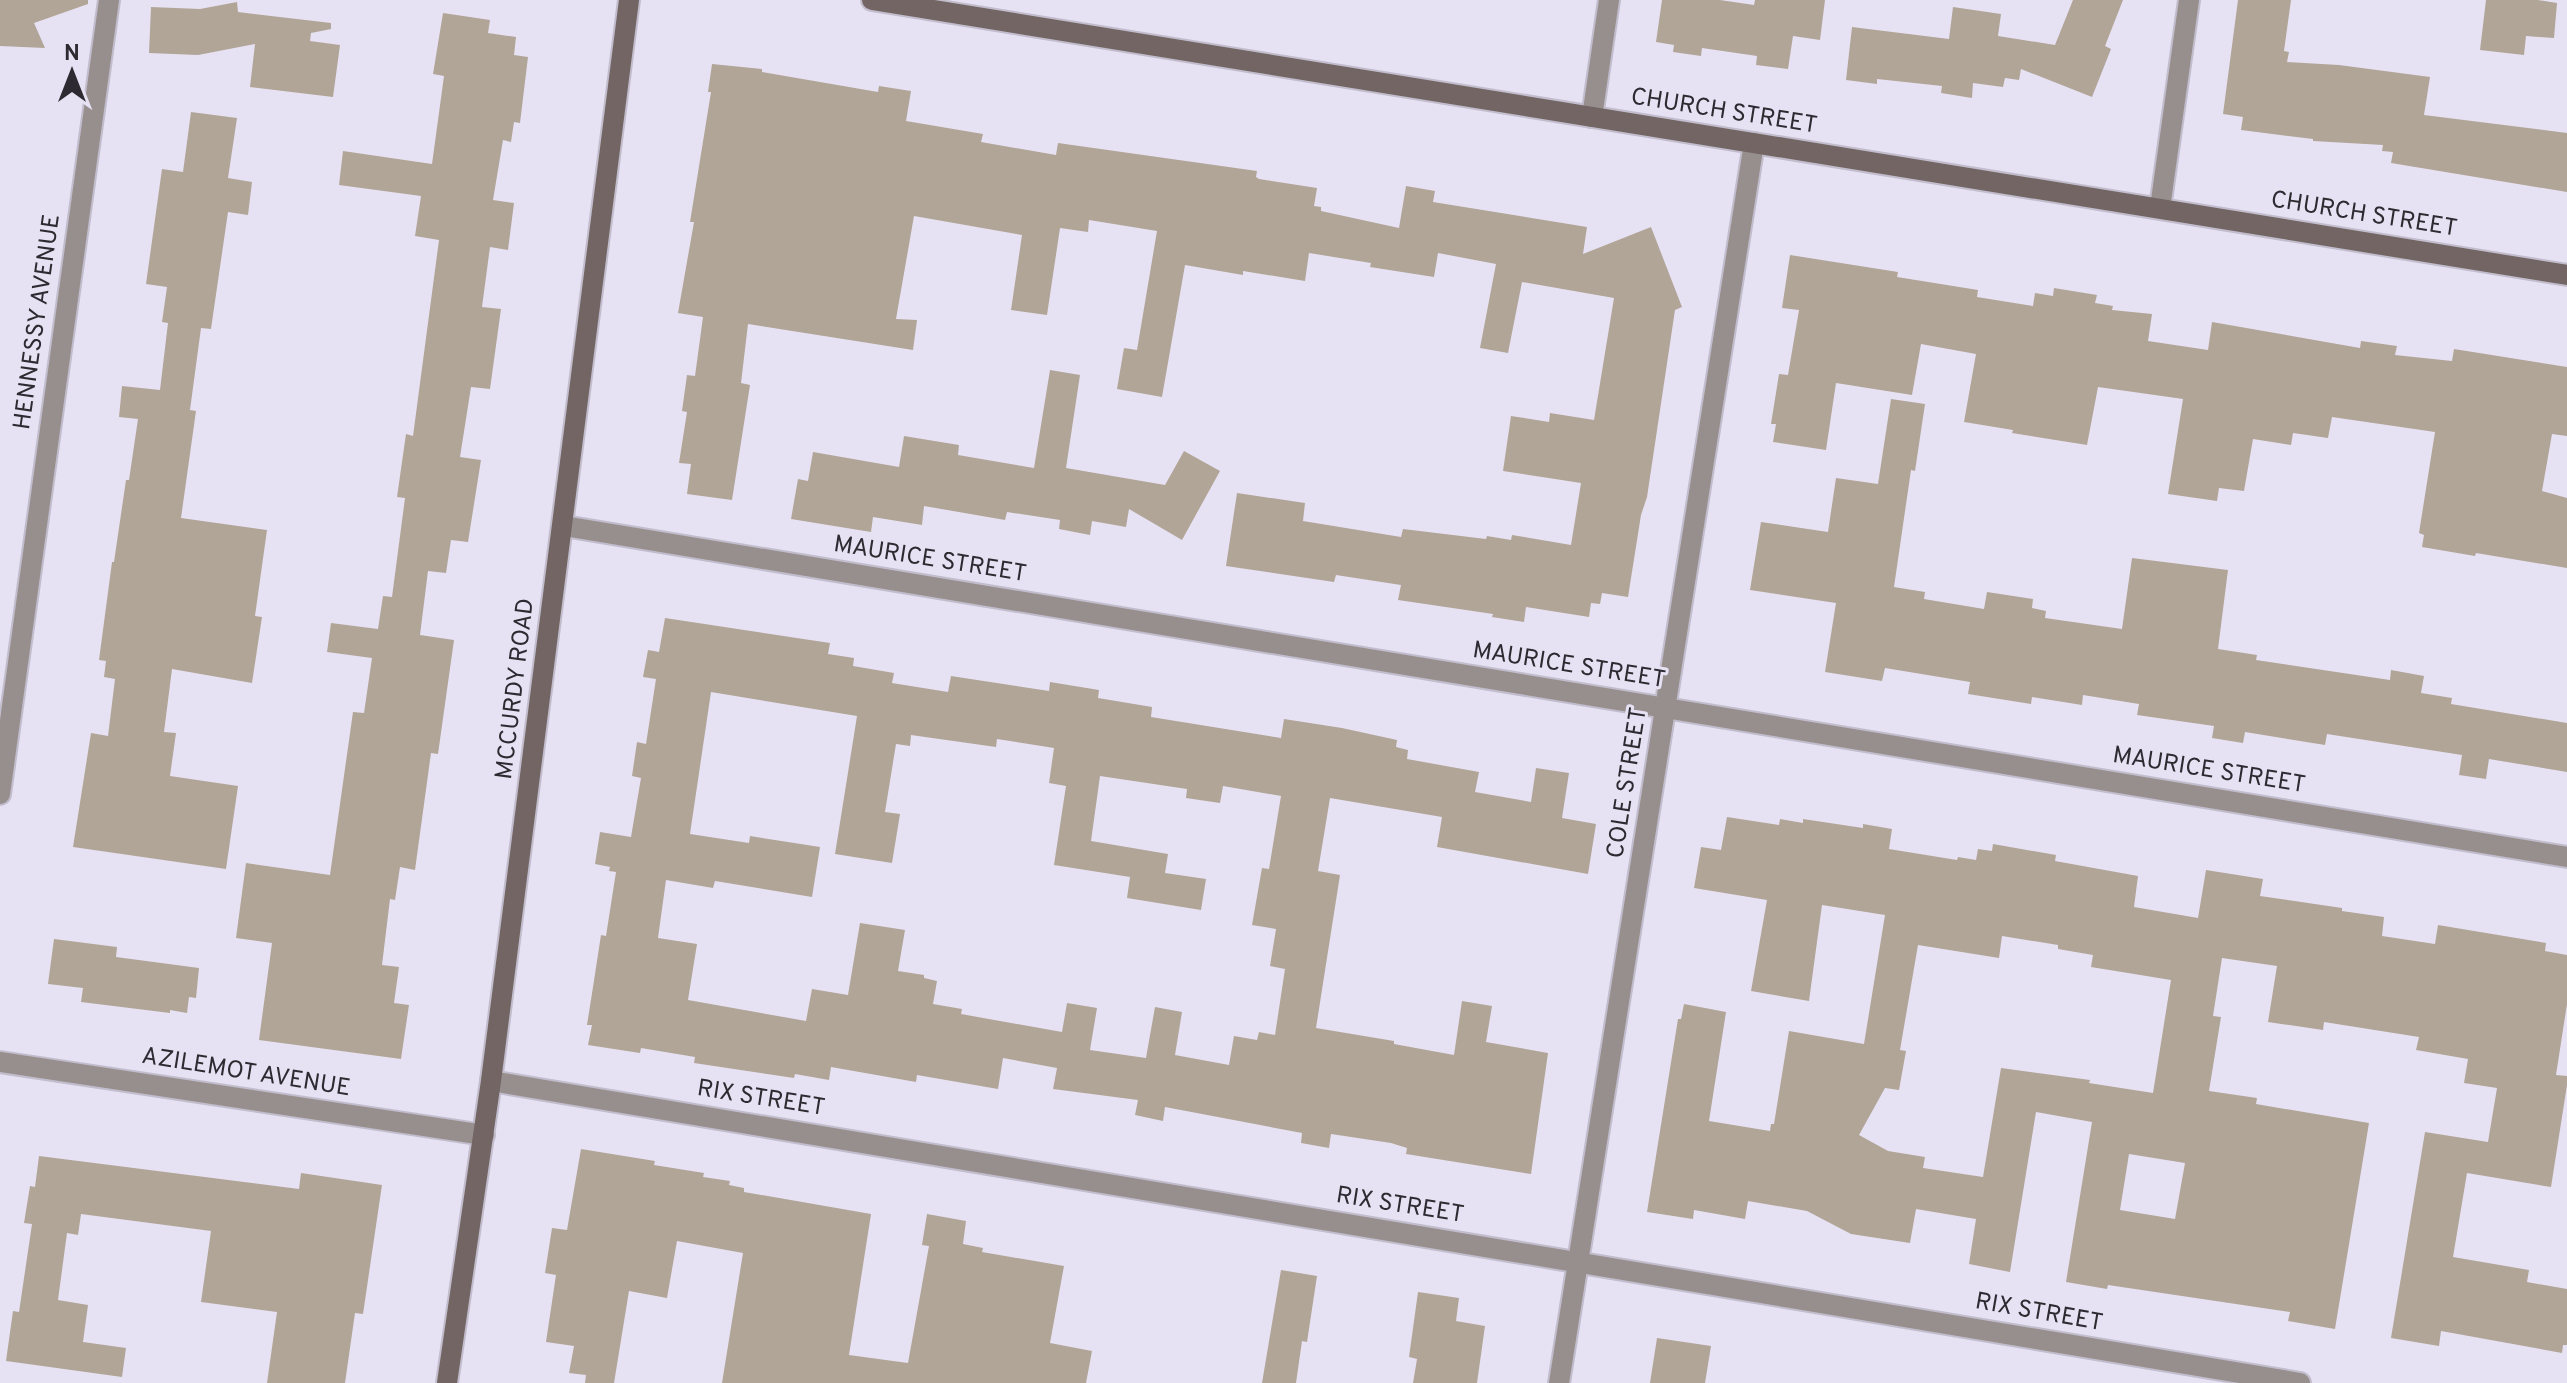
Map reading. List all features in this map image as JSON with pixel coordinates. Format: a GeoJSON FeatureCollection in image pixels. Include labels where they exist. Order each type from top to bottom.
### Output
{"type":"FeatureCollection","features":[{"type":"Feature","properties":{"kind":"main road","name":"MCCURDY ROAD"},"geometry":{"type":"LineString","coordinates":[[447,1383],[484,1135],[629,0]]}},
{"type":"Feature","properties":{"kind":"main road","name":"CHURCH STREET"},"geometry":{"type":"LineString","coordinates":[[872,0],[2567,275]]}},
{"type":"Feature","properties":{"kind":"street","name":"HENNESSY AVENUE"},"geometry":{"type":"LineString","coordinates":[[0,794],[109,0]]}},
{"type":"Feature","properties":{"kind":"street"},"geometry":{"type":"LineString","coordinates":[[1592,117],[1609,0]]}},
{"type":"Feature","properties":{"kind":"street"},"geometry":{"type":"LineString","coordinates":[[2160,208],[2189,0]]}},
{"type":"Feature","properties":{"kind":"street","name":"COLE STREET"},"geometry":{"type":"LineString","coordinates":[[1559,1383],[1754,143]]}},
{"type":"Feature","properties":{"kind":"street","name":"MAURICE STREET"},"geometry":{"type":"LineString","coordinates":[[564,526],[2567,857]]}},
{"type":"Feature","properties":{"kind":"street","name":"AZILEMOT AVENUE"},"geometry":{"type":"LineString","coordinates":[[0,1062],[484,1135]]}},
{"type":"Feature","properties":{"kind":"street","name":"RIX STREET"},"geometry":{"type":"LineString","coordinates":[[491,1081],[2300,1383]]}},
{"type":"Feature","properties":{"kind":"building"},"geometry":{"type":"Polygon","coordinates":[[[0,0],[88,0],[88,4],[34,23],[45,48],[0,46],[0,0]]]}},
{"type":"Feature","properties":{"kind":"building"},"geometry":{"type":"Polygon","coordinates":[[[1662,0],[1720,0],[1754,5],[1755,0],[1825,0],[1820,40],[1793,36],[1788,69],[1756,65],[1757,56],[1702,48],[1701,56],[1673,52],[1674,45],[1656,42],[1662,0]]]}},
{"type":"Feature","properties":{"kind":"building"},"geometry":{"type":"Polygon","coordinates":[[[2073,0],[2123,0],[2105,46],[2111,49],[2092,97],[2021,69],[2019,80],[2005,78],[2003,87],[1973,83],[1972,98],[1941,93],[1942,86],[1877,79],[1877,84],[1846,80],[1852,27],[1949,39],[1953,7],[2001,14],[1998,36],[2055,45],[2073,0]]]}},
{"type":"Feature","properties":{"kind":"building"},"geometry":{"type":"Polygon","coordinates":[[[2238,0],[2291,0],[2284,51],[2289,52],[2287,62],[2339,65],[2430,77],[2424,115],[2567,133],[2567,192],[2391,163],[2393,152],[2382,151],[2383,145],[2313,141],[2241,130],[2243,117],[2223,114],[2238,0]]]}},
{"type":"Feature","properties":{"kind":"building"},"geometry":{"type":"Polygon","coordinates":[[[2486,0],[2557,3],[2554,38],[2526,36],[2524,55],[2480,50],[2486,0]]]}},
{"type":"Feature","properties":{"kind":"building"},"geometry":{"type":"Polygon","coordinates":[[[237,2],[238,12],[331,23],[331,29],[311,33],[310,41],[340,45],[333,97],[250,87],[255,44],[198,55],[149,53],[151,7],[200,9],[237,2]]]}},
{"type":"Feature","properties":{"kind":"building"},"geometry":{"type":"Polygon","coordinates":[[[443,13],[490,20],[488,33],[516,37],[514,55],[528,57],[520,123],[514,122],[511,142],[503,140],[493,200],[514,203],[508,250],[490,247],[482,307],[501,309],[490,389],[471,387],[460,457],[481,460],[468,542],[451,540],[446,573],[428,571],[420,635],[454,640],[438,754],[431,753],[415,870],[400,867],[395,900],[390,899],[382,965],[399,967],[394,1003],[409,1005],[401,1059],[259,1040],[272,943],[236,938],[246,863],[330,875],[353,712],[364,713],[372,658],[327,652],[331,623],[378,629],[383,596],[392,597],[405,498],[397,497],[406,434],[413,436],[439,240],[415,236],[421,196],[339,185],[343,151],[432,164],[444,76],[433,74],[443,13]]]}},
{"type":"Feature","properties":{"kind":"building"},"geometry":{"type":"Polygon","coordinates":[[[712,64],[762,69],[762,72],[878,92],[879,86],[911,91],[906,121],[983,134],[981,142],[1056,155],[1058,143],[1257,171],[1256,177],[1259,179],[1317,188],[1314,206],[1321,207],[1321,211],[1399,228],[1406,186],[1435,191],[1433,202],[1587,227],[1583,254],[1651,227],[1682,307],[1675,310],[1647,497],[1641,515],[1628,597],[1602,593],[1600,604],[1591,603],[1589,617],[1526,607],[1524,622],[1492,617],[1493,614],[1398,600],[1401,585],[1336,575],[1334,582],[1226,566],[1237,493],[1305,503],[1303,521],[1401,537],[1403,529],[1486,539],[1487,536],[1511,540],[1512,535],[1571,545],[1581,483],[1503,471],[1511,416],[1549,422],[1550,413],[1594,420],[1614,298],[1522,282],[1508,353],[1480,348],[1496,264],[1438,253],[1434,277],[1309,253],[1305,281],[1185,265],[1162,397],[1117,389],[1124,348],[1137,350],[1157,231],[1089,220],[1088,232],[1060,228],[1047,315],[1011,310],[1022,235],[914,216],[896,319],[917,320],[913,350],[748,324],[741,383],[750,385],[732,500],[687,494],[691,464],[679,463],[687,412],[682,411],[687,375],[695,376],[703,317],[678,313],[694,222],[690,222],[711,92],[708,92],[712,64]]]}},
{"type":"Feature","properties":{"kind":"building"},"geometry":{"type":"Polygon","coordinates":[[[191,112],[237,118],[228,178],[252,182],[248,215],[228,212],[211,329],[201,328],[190,410],[196,411],[181,518],[267,530],[255,616],[262,617],[252,683],[172,669],[164,732],[176,733],[170,776],[238,786],[226,869],[73,847],[91,733],[108,736],[115,679],[104,677],[106,661],[99,660],[112,562],[138,419],[119,417],[122,386],[160,390],[168,323],[162,322],[167,287],[146,284],[162,169],[183,172],[191,112]]]}},
{"type":"Feature","properties":{"kind":"building"},"geometry":{"type":"Polygon","coordinates":[[[1790,255],[1898,272],[1897,277],[1978,290],[1977,297],[2033,306],[2035,293],[2053,296],[2054,288],[2097,295],[2095,303],[2113,306],[2112,310],[2152,314],[2148,341],[2208,350],[2212,322],[2360,348],[2361,341],[2397,346],[2395,355],[2452,361],[2454,349],[2567,367],[2567,436],[2552,434],[2542,491],[2567,498],[2567,568],[2422,547],[2424,535],[2419,533],[2435,432],[2332,417],[2328,438],[2293,433],[2291,445],[2253,439],[2244,491],[2219,488],[2217,501],[2168,494],[2183,399],[2098,387],[2087,445],[2012,433],[2013,430],[1964,422],[1976,354],[1921,344],[1912,395],[1836,383],[1826,450],[1773,442],[1776,424],[1771,424],[1779,374],[1788,375],[1799,310],[1782,308],[1790,255]]]}},
{"type":"Feature","properties":{"kind":"building"},"geometry":{"type":"Polygon","coordinates":[[[1050,370],[1080,375],[1066,468],[1165,485],[1184,451],[1220,471],[1182,540],[1129,509],[1126,527],[1092,521],[1090,535],[1059,529],[1060,520],[1007,512],[1005,520],[924,506],[922,525],[873,517],[871,532],[791,519],[798,479],[808,481],[813,452],[899,467],[904,436],[959,445],[958,455],[1034,468],[1050,370]]]}},
{"type":"Feature","properties":{"kind":"building"},"geometry":{"type":"Polygon","coordinates":[[[1891,399],[1925,404],[1915,471],[1911,470],[1894,587],[1925,592],[1924,599],[1984,609],[1987,592],[2033,599],[2032,608],[2046,611],[2045,618],[2122,629],[2132,558],[2228,570],[2218,649],[2257,655],[2256,660],[2390,680],[2391,670],[2424,676],[2421,693],[2452,698],[2451,704],[2567,723],[2567,772],[2489,759],[2486,779],[2459,775],[2462,755],[2327,734],[2325,745],[2245,732],[2243,743],[2212,738],[2214,726],[2137,715],[2139,704],[2083,695],[2082,705],[2032,697],[2031,704],[1968,694],[1970,682],[1885,668],[1882,681],[1825,672],[1836,603],[1750,590],[1761,522],[1828,532],[1836,478],[1878,484],[1891,399]]]}},
{"type":"Feature","properties":{"kind":"building"},"geometry":{"type":"Polygon","coordinates":[[[665,618],[830,643],[828,654],[854,658],[853,666],[894,673],[892,683],[948,692],[951,676],[1049,691],[1050,682],[1099,690],[1098,698],[1152,707],[1151,717],[1281,738],[1284,719],[1342,728],[1397,740],[1396,747],[1408,750],[1407,759],[1479,772],[1475,792],[1531,802],[1536,768],[1569,773],[1562,818],[1596,824],[1588,874],[1437,847],[1442,817],[1330,798],[1318,871],[1340,875],[1316,1028],[1454,1055],[1462,1001],[1492,1006],[1486,1042],[1548,1053],[1531,1174],[1406,1154],[1407,1148],[1391,1143],[1331,1134],[1329,1148],[1301,1143],[1302,1133],[1165,1107],[1163,1121],[1135,1115],[1138,1100],[1053,1089],[1057,1068],[1003,1058],[998,1089],[917,1075],[916,1082],[831,1067],[829,1080],[795,1074],[794,1078],[694,1063],[695,1057],[641,1048],[640,1053],[588,1045],[592,1025],[587,1025],[601,935],[606,936],[616,872],[609,871],[610,867],[595,864],[600,832],[631,837],[641,778],[632,776],[637,742],[646,744],[656,679],[643,677],[648,650],[659,652],[665,618]],[[711,692],[690,834],[749,843],[750,836],[820,847],[812,897],[715,881],[713,888],[666,880],[658,938],[697,944],[688,1000],[806,1021],[812,989],[848,995],[860,923],[905,930],[898,971],[924,975],[924,978],[937,981],[933,1004],[962,1009],[961,1014],[1062,1032],[1067,1003],[1097,1008],[1090,1050],[1146,1058],[1155,1007],[1182,1012],[1175,1055],[1229,1065],[1234,1036],[1257,1040],[1259,1032],[1275,1035],[1285,969],[1270,966],[1276,929],[1252,925],[1262,868],[1269,869],[1281,796],[1223,786],[1220,803],[1186,798],[1187,789],[1100,776],[1091,841],[1168,854],[1165,873],[1206,879],[1201,910],[1127,898],[1130,877],[1054,865],[1066,786],[1049,783],[1054,748],[997,739],[996,747],[911,735],[910,746],[896,744],[885,812],[900,814],[892,863],[835,854],[857,716],[711,692]]]}},
{"type":"Feature","properties":{"kind":"building"},"geometry":{"type":"Polygon","coordinates":[[[1727,817],[1779,825],[1780,819],[1803,823],[1803,819],[1863,828],[1863,824],[1892,829],[1889,849],[1976,860],[1978,849],[1992,851],[1993,844],[2056,855],[2055,861],[2138,876],[2134,907],[2198,918],[2206,870],[2263,879],[2260,896],[2384,917],[2382,936],[2435,944],[2438,925],[2546,943],[2545,951],[2567,955],[2567,1004],[2556,1075],[2567,1076],[2567,1085],[2551,1187],[2467,1173],[2453,1257],[2529,1270],[2527,1282],[2567,1289],[2567,1345],[2563,1345],[2562,1353],[2441,1331],[2439,1346],[2391,1338],[2425,1132],[2488,1142],[2497,1088],[2464,1083],[2468,1059],[2416,1050],[2419,1037],[2324,1022],[2323,1030],[2268,1022],[2277,966],[2222,958],[2213,1016],[2221,1017],[2209,1091],[2257,1098],[2256,1104],[2369,1123],[2335,1329],[2288,1321],[2290,1312],[2108,1285],[2107,1289],[2066,1282],[2092,1122],[2036,1112],[2010,1272],[1969,1264],[1976,1219],[1916,1209],[1910,1243],[1851,1234],[1807,1211],[1748,1201],[1745,1219],[1694,1210],[1693,1219],[1647,1212],[1678,1019],[1681,1019],[1684,1004],[1726,1012],[1709,1121],[1770,1131],[1771,1124],[1774,1124],[1789,1031],[1864,1044],[1885,915],[1822,905],[1809,1001],[1751,991],[1767,900],[1694,888],[1701,847],[1721,850],[1727,817]],[[2002,936],[1999,958],[1918,945],[1900,1050],[1906,1051],[1899,1090],[1885,1088],[1859,1135],[1888,1151],[1925,1157],[1923,1168],[1983,1177],[2001,1068],[2090,1080],[2089,1083],[2153,1093],[2171,980],[2091,967],[2093,955],[2058,949],[2058,945],[2002,936]],[[2129,1154],[2120,1210],[2175,1219],[2185,1163],[2129,1154]]]}},
{"type":"Feature","properties":{"kind":"building"},"geometry":{"type":"Polygon","coordinates":[[[54,939],[117,947],[116,957],[199,968],[196,998],[189,997],[187,1013],[81,1002],[83,988],[48,984],[54,939]]]}},
{"type":"Feature","properties":{"kind":"building"},"geometry":{"type":"Polygon","coordinates":[[[581,1149],[704,1173],[703,1177],[730,1181],[729,1185],[744,1188],[744,1192],[871,1214],[849,1355],[908,1363],[929,1246],[922,1245],[927,1214],[966,1221],[963,1244],[983,1248],[982,1252],[1064,1266],[1050,1343],[1092,1351],[1086,1383],[722,1383],[743,1253],[677,1241],[667,1298],[629,1291],[614,1383],[585,1383],[586,1375],[569,1373],[574,1346],[546,1342],[556,1275],[545,1273],[552,1228],[567,1230],[581,1149]]]}},
{"type":"Feature","properties":{"kind":"building"},"geometry":{"type":"Polygon","coordinates":[[[39,1156],[299,1189],[301,1173],[382,1185],[363,1314],[355,1313],[345,1383],[267,1383],[277,1312],[201,1302],[211,1231],[81,1214],[78,1235],[67,1233],[58,1300],[88,1305],[83,1342],[126,1348],[122,1377],[6,1361],[13,1311],[19,1312],[32,1224],[24,1223],[30,1186],[35,1187],[39,1156]]]}},
{"type":"Feature","properties":{"kind":"building"},"geometry":{"type":"Polygon","coordinates":[[[1281,1270],[1317,1276],[1307,1342],[1302,1341],[1296,1383],[1262,1383],[1281,1270]]]}},
{"type":"Feature","properties":{"kind":"building"},"geometry":{"type":"Polygon","coordinates":[[[1418,1292],[1459,1298],[1456,1321],[1485,1326],[1477,1383],[1413,1383],[1417,1359],[1409,1357],[1418,1292]]]}},
{"type":"Feature","properties":{"kind":"building"},"geometry":{"type":"Polygon","coordinates":[[[1657,1338],[1711,1346],[1705,1383],[1650,1383],[1657,1338]]]}}]}
